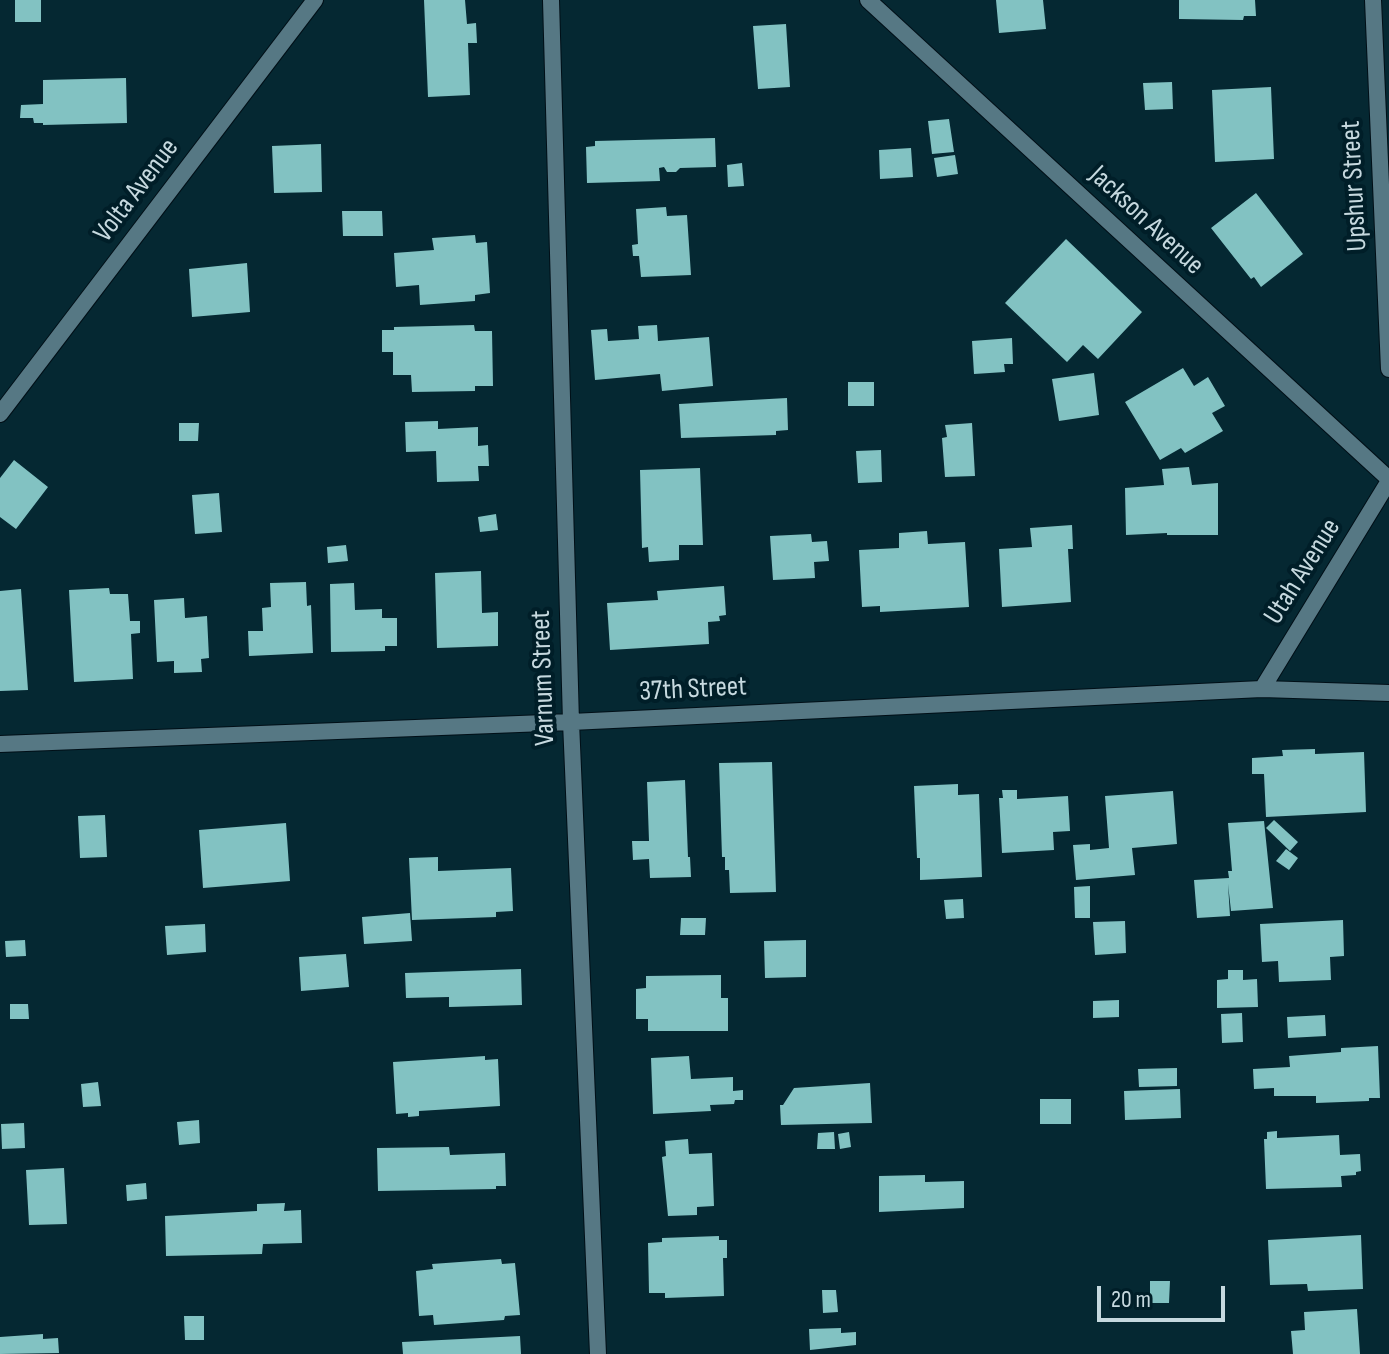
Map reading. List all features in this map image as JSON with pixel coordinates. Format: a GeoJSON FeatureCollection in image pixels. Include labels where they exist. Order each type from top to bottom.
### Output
{"type":"FeatureCollection","features":[{"type":"Feature","properties":{"kind":"street","name":"Volta Avenue"},"geometry":{"type":"LineString","coordinates":[[0,414],[315,0]]}},
{"type":"Feature","properties":{"kind":"street","name":"Varnum Street"},"geometry":{"type":"LineString","coordinates":[[551,0],[571,722],[598,1354]]}},
{"type":"Feature","properties":{"kind":"street","name":"Jackson Avenue"},"geometry":{"type":"LineString","coordinates":[[868,0],[1389,480]]}},
{"type":"Feature","properties":{"kind":"street","name":"Upshur Street"},"geometry":{"type":"LineString","coordinates":[[1373,0],[1389,369]]}},
{"type":"Feature","properties":{"kind":"street","name":"Utah Avenue"},"geometry":{"type":"LineString","coordinates":[[1262,689],[1389,480]]}},
{"type":"Feature","properties":{"kind":"street","name":"37th Street"},"geometry":{"type":"LineString","coordinates":[[0,744],[571,722],[1262,689],[1389,693]]}},
{"type":"Feature","properties":{"kind":"building"},"geometry":{"type":"Polygon","coordinates":[[[15,0],[41,0],[41,22],[15,22],[15,0]]]}},
{"type":"Feature","properties":{"kind":"building"},"geometry":{"type":"Polygon","coordinates":[[[424,0],[465,0],[467,24],[476,23],[477,43],[468,43],[470,95],[428,97],[424,0]]]}},
{"type":"Feature","properties":{"kind":"building"},"geometry":{"type":"Polygon","coordinates":[[[996,0],[1043,0],[1046,29],[999,33],[996,0]]]}},
{"type":"Feature","properties":{"kind":"building"},"geometry":{"type":"Polygon","coordinates":[[[1179,0],[1255,0],[1256,16],[1244,16],[1243,20],[1179,19],[1179,0]]]}},
{"type":"Feature","properties":{"kind":"building"},"geometry":{"type":"Polygon","coordinates":[[[786,24],[790,87],[758,89],[753,26],[786,24]]]}},
{"type":"Feature","properties":{"kind":"building"},"geometry":{"type":"Polygon","coordinates":[[[126,78],[127,123],[43,125],[34,123],[33,118],[20,118],[21,105],[43,104],[43,80],[126,78]]]}},
{"type":"Feature","properties":{"kind":"building"},"geometry":{"type":"Polygon","coordinates":[[[1172,82],[1173,109],[1145,110],[1143,83],[1172,82]]]}},
{"type":"Feature","properties":{"kind":"building"},"geometry":{"type":"Polygon","coordinates":[[[1271,87],[1274,159],[1215,162],[1212,90],[1271,87]]]}},
{"type":"Feature","properties":{"kind":"building"},"geometry":{"type":"Polygon","coordinates":[[[949,119],[954,152],[932,154],[928,121],[949,119]]]}},
{"type":"Feature","properties":{"kind":"building"},"geometry":{"type":"Polygon","coordinates":[[[715,138],[716,167],[680,168],[676,172],[659,168],[660,181],[587,183],[586,147],[595,146],[595,141],[715,138]]]}},
{"type":"Feature","properties":{"kind":"building"},"geometry":{"type":"Polygon","coordinates":[[[321,144],[322,192],[274,193],[272,146],[321,144]]]}},
{"type":"Feature","properties":{"kind":"building"},"geometry":{"type":"Polygon","coordinates":[[[911,148],[913,177],[880,179],[879,150],[911,148]]]}},
{"type":"Feature","properties":{"kind":"building"},"geometry":{"type":"Polygon","coordinates":[[[955,155],[958,174],[937,177],[934,158],[955,155]]]}},
{"type":"Feature","properties":{"kind":"building"},"geometry":{"type":"Polygon","coordinates":[[[742,163],[744,186],[728,187],[727,165],[742,163]]]}},
{"type":"Feature","properties":{"kind":"building"},"geometry":{"type":"Polygon","coordinates":[[[1256,193],[1303,254],[1261,287],[1254,277],[1251,279],[1211,228],[1256,193]]]}},
{"type":"Feature","properties":{"kind":"building"},"geometry":{"type":"Polygon","coordinates":[[[666,207],[667,216],[687,215],[691,275],[641,277],[639,256],[633,256],[632,245],[638,244],[636,209],[666,207]]]}},
{"type":"Feature","properties":{"kind":"building"},"geometry":{"type":"Polygon","coordinates":[[[342,211],[382,211],[383,236],[343,236],[342,211]]]}},
{"type":"Feature","properties":{"kind":"building"},"geometry":{"type":"Polygon","coordinates":[[[475,235],[476,243],[487,242],[490,293],[475,295],[475,301],[420,305],[419,285],[396,287],[394,253],[434,250],[432,238],[475,235]]]}},
{"type":"Feature","properties":{"kind":"building"},"geometry":{"type":"Polygon","coordinates":[[[1066,239],[1142,312],[1098,359],[1083,345],[1067,362],[1005,303],[1066,239]]]}},
{"type":"Feature","properties":{"kind":"building"},"geometry":{"type":"Polygon","coordinates":[[[247,263],[250,312],[192,317],[189,269],[247,263]]]}},
{"type":"Feature","properties":{"kind":"building"},"geometry":{"type":"Polygon","coordinates":[[[474,325],[475,331],[492,331],[493,386],[475,386],[475,391],[412,392],[411,375],[393,375],[393,352],[382,352],[382,330],[474,325]]]}},
{"type":"Feature","properties":{"kind":"building"},"geometry":{"type":"Polygon","coordinates":[[[657,325],[658,341],[709,337],[713,386],[662,391],[660,374],[595,380],[591,330],[607,329],[608,341],[639,339],[638,326],[657,325]]]}},
{"type":"Feature","properties":{"kind":"building"},"geometry":{"type":"Polygon","coordinates":[[[1012,338],[1013,364],[1004,364],[1005,372],[974,374],[972,341],[1012,338]]]}},
{"type":"Feature","properties":{"kind":"building"},"geometry":{"type":"Polygon","coordinates":[[[1183,368],[1194,386],[1208,377],[1225,406],[1212,413],[1223,431],[1185,453],[1181,448],[1160,460],[1125,402],[1183,368]]]}},
{"type":"Feature","properties":{"kind":"building"},"geometry":{"type":"Polygon","coordinates":[[[1094,373],[1099,415],[1059,421],[1052,379],[1094,373]]]}},
{"type":"Feature","properties":{"kind":"building"},"geometry":{"type":"Polygon","coordinates":[[[848,382],[874,382],[874,406],[848,406],[848,382]]]}},
{"type":"Feature","properties":{"kind":"building"},"geometry":{"type":"Polygon","coordinates":[[[787,398],[788,430],[776,431],[776,435],[681,438],[679,404],[787,398]]]}},
{"type":"Feature","properties":{"kind":"building"},"geometry":{"type":"Polygon","coordinates":[[[438,421],[438,429],[478,427],[478,446],[488,445],[489,466],[478,466],[479,481],[437,482],[436,451],[406,452],[405,422],[438,421]]]}},
{"type":"Feature","properties":{"kind":"building"},"geometry":{"type":"Polygon","coordinates":[[[179,423],[199,423],[198,441],[179,441],[179,423]]]}},
{"type":"Feature","properties":{"kind":"building"},"geometry":{"type":"Polygon","coordinates":[[[972,423],[975,476],[945,477],[942,438],[947,437],[945,425],[972,423]]]}},
{"type":"Feature","properties":{"kind":"building"},"geometry":{"type":"Polygon","coordinates":[[[881,450],[882,482],[858,483],[856,451],[881,450]]]}},
{"type":"Feature","properties":{"kind":"building"},"geometry":{"type":"Polygon","coordinates":[[[14,460],[48,487],[16,529],[0,517],[0,478],[14,460]]]}},
{"type":"Feature","properties":{"kind":"building"},"geometry":{"type":"Polygon","coordinates":[[[1189,467],[1192,485],[1218,483],[1218,535],[1126,535],[1125,488],[1164,485],[1162,469],[1189,467]]]}},
{"type":"Feature","properties":{"kind":"building"},"geometry":{"type":"Polygon","coordinates":[[[700,468],[703,545],[679,545],[679,560],[649,562],[648,547],[642,548],[640,470],[700,468]]]}},
{"type":"Feature","properties":{"kind":"building"},"geometry":{"type":"Polygon","coordinates":[[[219,493],[222,532],[195,534],[192,495],[219,493]]]}},
{"type":"Feature","properties":{"kind":"building"},"geometry":{"type":"Polygon","coordinates":[[[496,514],[498,530],[480,532],[478,517],[496,514]]]}},
{"type":"Feature","properties":{"kind":"building"},"geometry":{"type":"Polygon","coordinates":[[[1072,525],[1073,549],[1068,549],[1071,602],[1002,607],[999,549],[1032,547],[1030,528],[1072,525]]]}},
{"type":"Feature","properties":{"kind":"building"},"geometry":{"type":"Polygon","coordinates":[[[927,531],[928,544],[965,542],[969,607],[880,612],[880,606],[862,607],[859,550],[899,548],[899,533],[927,531]]]}},
{"type":"Feature","properties":{"kind":"building"},"geometry":{"type":"Polygon","coordinates":[[[811,534],[812,542],[827,541],[829,561],[814,562],[815,578],[773,580],[770,536],[811,534]]]}},
{"type":"Feature","properties":{"kind":"building"},"geometry":{"type":"Polygon","coordinates":[[[346,545],[348,561],[328,563],[327,547],[346,545]]]}},
{"type":"Feature","properties":{"kind":"building"},"geometry":{"type":"Polygon","coordinates":[[[481,571],[482,613],[498,612],[498,646],[437,648],[435,573],[481,571]]]}},
{"type":"Feature","properties":{"kind":"building"},"geometry":{"type":"Polygon","coordinates":[[[306,582],[307,606],[311,605],[313,653],[249,656],[248,631],[263,631],[262,608],[271,607],[270,583],[306,582]]]}},
{"type":"Feature","properties":{"kind":"building"},"geometry":{"type":"Polygon","coordinates":[[[354,583],[355,610],[382,609],[382,618],[397,618],[397,646],[385,646],[385,651],[331,652],[330,584],[354,583]]]}},
{"type":"Feature","properties":{"kind":"building"},"geometry":{"type":"Polygon","coordinates":[[[724,586],[726,615],[719,616],[720,621],[708,622],[709,644],[610,650],[607,603],[658,600],[657,591],[724,586]]]}},
{"type":"Feature","properties":{"kind":"building"},"geometry":{"type":"Polygon","coordinates":[[[109,588],[110,594],[128,594],[130,621],[140,621],[140,633],[131,634],[133,679],[74,682],[69,590],[109,588]]]}},
{"type":"Feature","properties":{"kind":"building"},"geometry":{"type":"Polygon","coordinates":[[[21,589],[28,690],[0,691],[0,591],[21,589]]]}},
{"type":"Feature","properties":{"kind":"building"},"geometry":{"type":"Polygon","coordinates":[[[184,598],[185,618],[207,616],[209,658],[201,659],[202,672],[174,673],[174,661],[157,662],[154,600],[184,598]]]}},
{"type":"Feature","properties":{"kind":"building"},"geometry":{"type":"Polygon","coordinates":[[[1315,749],[1315,754],[1364,752],[1366,812],[1266,817],[1264,774],[1252,774],[1252,758],[1283,756],[1282,750],[1315,749]]]}},
{"type":"Feature","properties":{"kind":"building"},"geometry":{"type":"Polygon","coordinates":[[[772,762],[776,892],[730,893],[729,870],[725,870],[725,857],[722,857],[719,763],[772,762]]]}},
{"type":"Feature","properties":{"kind":"building"},"geometry":{"type":"Polygon","coordinates":[[[685,780],[691,877],[650,878],[649,859],[633,860],[632,841],[649,841],[647,782],[685,780]]]}},
{"type":"Feature","properties":{"kind":"building"},"geometry":{"type":"Polygon","coordinates":[[[958,784],[958,795],[979,794],[982,877],[920,880],[914,786],[958,784]]]}},
{"type":"Feature","properties":{"kind":"building"},"geometry":{"type":"Polygon","coordinates":[[[1002,790],[1017,790],[1017,799],[1068,796],[1070,831],[1053,832],[1054,850],[1002,853],[999,798],[1003,798],[1002,790]]]}},
{"type":"Feature","properties":{"kind":"building"},"geometry":{"type":"Polygon","coordinates":[[[1173,791],[1177,844],[1132,848],[1135,875],[1076,880],[1073,845],[1090,844],[1090,850],[1109,848],[1105,796],[1173,791]]]}},
{"type":"Feature","properties":{"kind":"building"},"geometry":{"type":"Polygon","coordinates":[[[105,815],[107,857],[80,858],[78,816],[105,815]]]}},
{"type":"Feature","properties":{"kind":"building"},"geometry":{"type":"Polygon","coordinates":[[[1274,820],[1298,842],[1290,851],[1266,828],[1274,820]]]}},
{"type":"Feature","properties":{"kind":"building"},"geometry":{"type":"Polygon","coordinates":[[[1264,821],[1273,908],[1231,911],[1228,884],[1230,916],[1197,918],[1194,880],[1229,878],[1228,871],[1232,871],[1228,823],[1264,821]]]}},
{"type":"Feature","properties":{"kind":"building"},"geometry":{"type":"Polygon","coordinates":[[[286,823],[290,881],[203,888],[199,830],[286,823]]]}},
{"type":"Feature","properties":{"kind":"building"},"geometry":{"type":"Polygon","coordinates":[[[1286,849],[1298,858],[1289,870],[1276,861],[1286,849]]]}},
{"type":"Feature","properties":{"kind":"building"},"geometry":{"type":"Polygon","coordinates":[[[438,857],[438,871],[511,868],[513,911],[496,912],[496,917],[412,920],[409,858],[438,857]]]}},
{"type":"Feature","properties":{"kind":"building"},"geometry":{"type":"Polygon","coordinates":[[[1090,886],[1090,918],[1075,918],[1074,887],[1090,886]]]}},
{"type":"Feature","properties":{"kind":"building"},"geometry":{"type":"Polygon","coordinates":[[[963,899],[964,918],[946,919],[944,900],[963,899]]]}},
{"type":"Feature","properties":{"kind":"building"},"geometry":{"type":"Polygon","coordinates":[[[410,913],[412,941],[364,944],[362,917],[410,913]]]}},
{"type":"Feature","properties":{"kind":"building"},"geometry":{"type":"Polygon","coordinates":[[[681,918],[706,918],[705,935],[680,935],[681,918]]]}},
{"type":"Feature","properties":{"kind":"building"},"geometry":{"type":"Polygon","coordinates":[[[1343,920],[1344,956],[1330,957],[1331,980],[1279,982],[1278,961],[1262,962],[1260,924],[1343,920]]]}},
{"type":"Feature","properties":{"kind":"building"},"geometry":{"type":"Polygon","coordinates":[[[1125,921],[1126,953],[1095,955],[1093,922],[1125,921]]]}},
{"type":"Feature","properties":{"kind":"building"},"geometry":{"type":"Polygon","coordinates":[[[205,924],[206,952],[167,955],[165,926],[205,924]]]}},
{"type":"Feature","properties":{"kind":"building"},"geometry":{"type":"Polygon","coordinates":[[[25,940],[26,956],[6,957],[5,941],[25,940]]]}},
{"type":"Feature","properties":{"kind":"building"},"geometry":{"type":"Polygon","coordinates":[[[806,940],[806,977],[765,978],[764,941],[806,940]]]}},
{"type":"Feature","properties":{"kind":"building"},"geometry":{"type":"Polygon","coordinates":[[[346,954],[349,987],[301,991],[299,957],[346,954]]]}},
{"type":"Feature","properties":{"kind":"building"},"geometry":{"type":"Polygon","coordinates":[[[521,969],[522,1005],[449,1007],[449,997],[406,998],[405,973],[521,969]]]}},
{"type":"Feature","properties":{"kind":"building"},"geometry":{"type":"Polygon","coordinates":[[[1228,970],[1243,970],[1243,980],[1257,979],[1258,1007],[1217,1008],[1217,980],[1228,979],[1228,970]]]}},
{"type":"Feature","properties":{"kind":"building"},"geometry":{"type":"Polygon","coordinates":[[[721,975],[721,998],[728,998],[728,1031],[648,1031],[648,1019],[636,1019],[636,989],[646,988],[646,976],[721,975]]]}},
{"type":"Feature","properties":{"kind":"building"},"geometry":{"type":"Polygon","coordinates":[[[1119,1000],[1119,1017],[1093,1018],[1093,1001],[1119,1000]]]}},
{"type":"Feature","properties":{"kind":"building"},"geometry":{"type":"Polygon","coordinates":[[[10,1004],[28,1004],[29,1019],[10,1019],[10,1004]]]}},
{"type":"Feature","properties":{"kind":"building"},"geometry":{"type":"Polygon","coordinates":[[[1242,1013],[1243,1042],[1222,1043],[1221,1014],[1242,1013]]]}},
{"type":"Feature","properties":{"kind":"building"},"geometry":{"type":"Polygon","coordinates":[[[1325,1015],[1326,1036],[1288,1038],[1287,1017],[1325,1015]]]}},
{"type":"Feature","properties":{"kind":"building"},"geometry":{"type":"Polygon","coordinates":[[[1378,1046],[1380,1098],[1316,1103],[1316,1096],[1274,1096],[1274,1088],[1254,1089],[1253,1069],[1290,1067],[1289,1056],[1378,1046]]]}},
{"type":"Feature","properties":{"kind":"building"},"geometry":{"type":"Polygon","coordinates":[[[485,1056],[485,1060],[498,1059],[500,1106],[419,1111],[419,1116],[408,1117],[408,1113],[396,1114],[393,1062],[485,1056]]]}},
{"type":"Feature","properties":{"kind":"building"},"geometry":{"type":"Polygon","coordinates":[[[689,1056],[691,1079],[733,1077],[733,1091],[743,1090],[743,1100],[735,1100],[734,1104],[710,1105],[711,1111],[653,1114],[651,1058],[689,1056]]]}},
{"type":"Feature","properties":{"kind":"building"},"geometry":{"type":"Polygon","coordinates":[[[1177,1068],[1177,1086],[1139,1087],[1138,1069],[1177,1068]]]}},
{"type":"Feature","properties":{"kind":"building"},"geometry":{"type":"Polygon","coordinates":[[[98,1082],[101,1106],[83,1107],[81,1084],[98,1082]]]}},
{"type":"Feature","properties":{"kind":"building"},"geometry":{"type":"Polygon","coordinates":[[[870,1083],[872,1123],[781,1125],[780,1105],[794,1088],[870,1083]]]}},
{"type":"Feature","properties":{"kind":"building"},"geometry":{"type":"Polygon","coordinates":[[[1180,1089],[1181,1118],[1125,1120],[1124,1091],[1180,1089]]]}},
{"type":"Feature","properties":{"kind":"building"},"geometry":{"type":"Polygon","coordinates":[[[1040,1099],[1071,1099],[1071,1124],[1040,1124],[1040,1099]]]}},
{"type":"Feature","properties":{"kind":"building"},"geometry":{"type":"Polygon","coordinates":[[[199,1120],[200,1143],[179,1145],[177,1122],[199,1120]]]}},
{"type":"Feature","properties":{"kind":"building"},"geometry":{"type":"Polygon","coordinates":[[[24,1123],[25,1148],[2,1149],[1,1124],[24,1123]]]}},
{"type":"Feature","properties":{"kind":"building"},"geometry":{"type":"Polygon","coordinates":[[[1277,1131],[1277,1138],[1339,1135],[1340,1155],[1360,1154],[1361,1171],[1356,1175],[1341,1176],[1342,1187],[1266,1189],[1264,1139],[1267,1139],[1267,1132],[1277,1131]]]}},
{"type":"Feature","properties":{"kind":"building"},"geometry":{"type":"Polygon","coordinates":[[[834,1132],[835,1149],[817,1149],[818,1133],[834,1132]]]}},
{"type":"Feature","properties":{"kind":"building"},"geometry":{"type":"Polygon","coordinates":[[[849,1132],[851,1147],[840,1149],[838,1134],[849,1132]]]}},
{"type":"Feature","properties":{"kind":"building"},"geometry":{"type":"Polygon","coordinates":[[[688,1139],[689,1154],[712,1153],[714,1206],[697,1207],[697,1215],[668,1216],[662,1157],[666,1156],[665,1141],[688,1139]]]}},
{"type":"Feature","properties":{"kind":"building"},"geometry":{"type":"Polygon","coordinates":[[[449,1147],[450,1155],[505,1153],[506,1186],[496,1186],[496,1189],[378,1191],[377,1148],[449,1147]]]}},
{"type":"Feature","properties":{"kind":"building"},"geometry":{"type":"Polygon","coordinates":[[[64,1168],[67,1224],[29,1225],[26,1170],[64,1168]]]}},
{"type":"Feature","properties":{"kind":"building"},"geometry":{"type":"Polygon","coordinates":[[[925,1175],[925,1182],[964,1181],[964,1208],[879,1212],[879,1176],[925,1175]]]}},
{"type":"Feature","properties":{"kind":"building"},"geometry":{"type":"Polygon","coordinates":[[[146,1183],[147,1199],[127,1201],[126,1185],[146,1183]]]}},
{"type":"Feature","properties":{"kind":"building"},"geometry":{"type":"Polygon","coordinates":[[[285,1203],[284,1211],[301,1210],[302,1243],[263,1244],[262,1254],[166,1256],[165,1216],[257,1211],[257,1204],[285,1203]]]}},
{"type":"Feature","properties":{"kind":"building"},"geometry":{"type":"Polygon","coordinates":[[[1361,1235],[1363,1289],[1308,1291],[1307,1284],[1270,1285],[1268,1240],[1361,1235]]]}},
{"type":"Feature","properties":{"kind":"building"},"geometry":{"type":"Polygon","coordinates":[[[719,1236],[719,1240],[727,1240],[727,1258],[723,1258],[724,1296],[665,1298],[665,1293],[649,1293],[648,1243],[662,1242],[662,1238],[719,1236]]]}},
{"type":"Feature","properties":{"kind":"building"},"geometry":{"type":"Polygon","coordinates":[[[501,1259],[502,1264],[515,1263],[520,1315],[505,1316],[504,1320],[434,1325],[433,1315],[419,1316],[416,1271],[433,1269],[432,1264],[501,1259]]]}},
{"type":"Feature","properties":{"kind":"building"},"geometry":{"type":"Polygon","coordinates":[[[1150,1281],[1170,1281],[1169,1303],[1150,1303],[1150,1281]]]}},
{"type":"Feature","properties":{"kind":"building"},"geometry":{"type":"Polygon","coordinates":[[[822,1290],[836,1290],[838,1312],[823,1313],[822,1290]]]}},
{"type":"Feature","properties":{"kind":"building"},"geometry":{"type":"Polygon","coordinates":[[[1357,1309],[1360,1354],[1293,1354],[1291,1331],[1305,1330],[1304,1312],[1357,1309]]]}},
{"type":"Feature","properties":{"kind":"building"},"geometry":{"type":"Polygon","coordinates":[[[184,1316],[204,1316],[204,1340],[185,1340],[184,1316]]]}},
{"type":"Feature","properties":{"kind":"building"},"geometry":{"type":"Polygon","coordinates":[[[841,1328],[841,1333],[856,1332],[856,1345],[810,1350],[809,1329],[841,1328]]]}},
{"type":"Feature","properties":{"kind":"building"},"geometry":{"type":"Polygon","coordinates":[[[43,1334],[43,1339],[58,1338],[59,1353],[0,1354],[0,1337],[43,1334]]]}},
{"type":"Feature","properties":{"kind":"building"},"geometry":{"type":"Polygon","coordinates":[[[520,1336],[521,1354],[403,1354],[402,1342],[520,1336]]]}}]}
